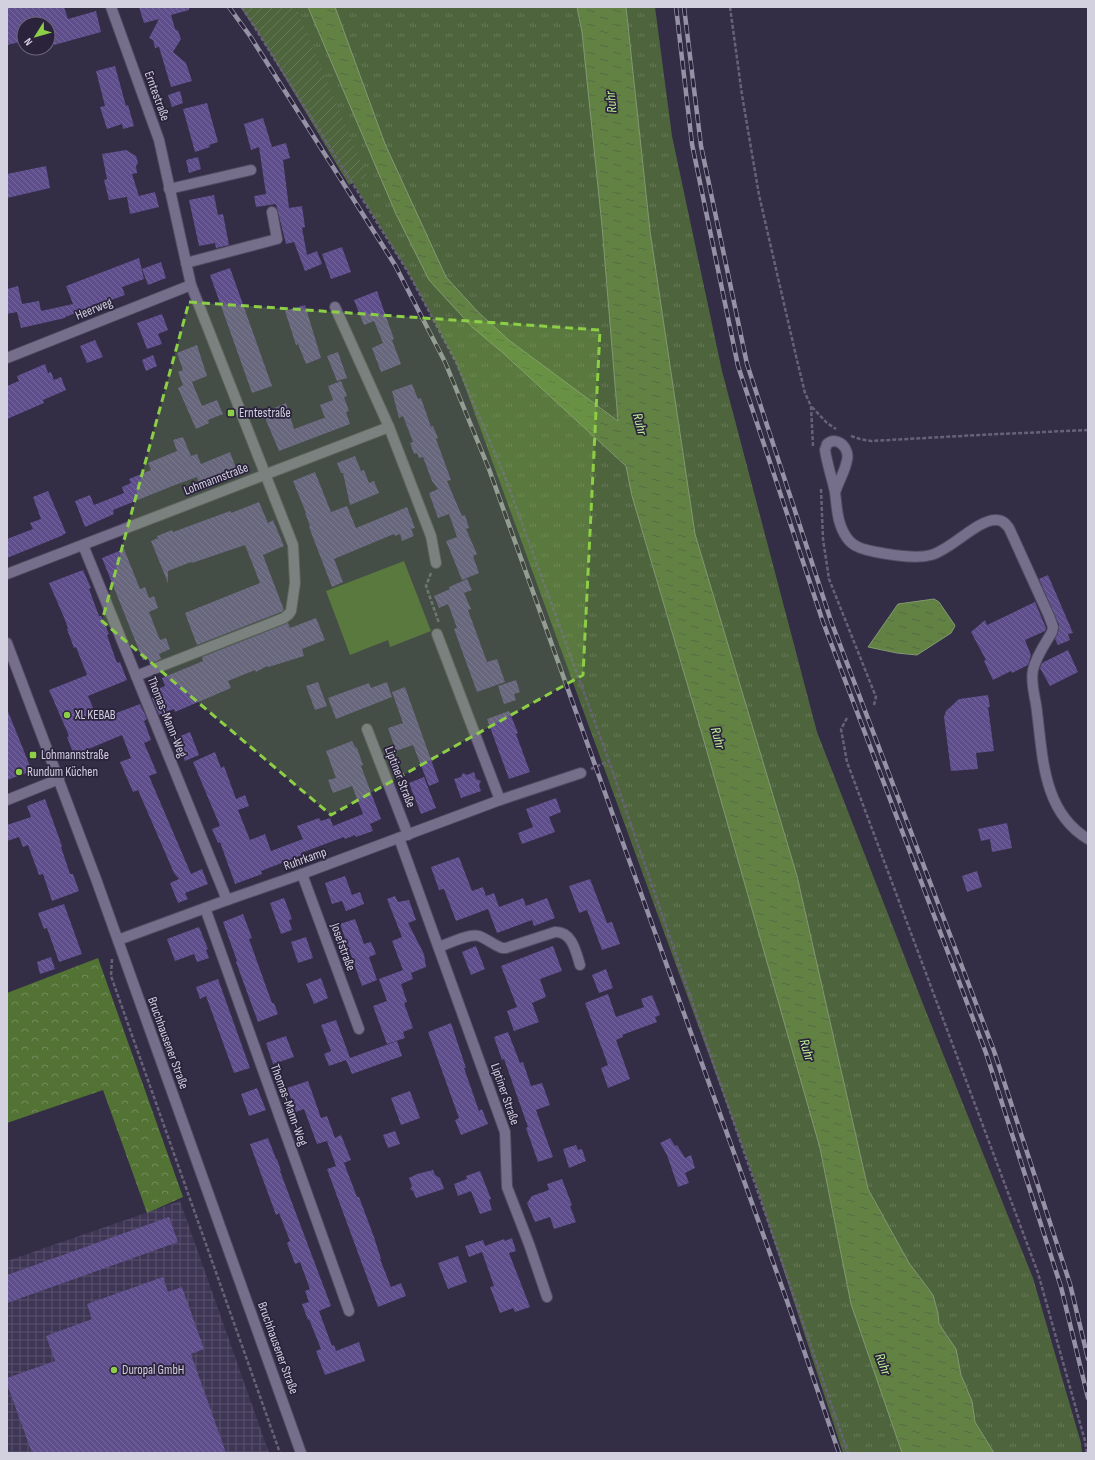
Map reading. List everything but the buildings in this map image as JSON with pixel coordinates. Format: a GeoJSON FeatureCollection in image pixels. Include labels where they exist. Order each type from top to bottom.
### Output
{"type":"FeatureCollection","features":[{"type":"Feature","properties":{"kind":"street","name":"Erntestraße"},"geometry":{"type":"LineString","coordinates":[[111,7],[159,140],[191,285],[293,545],[295,583],[291,611],[284,618],[136,676]]}},
{"type":"Feature","properties":{"kind":"street"},"geometry":{"type":"LineString","coordinates":[[169,189],[251,170]]}},
{"type":"Feature","properties":{"kind":"street"},"geometry":{"type":"LineString","coordinates":[[186,263],[277,240],[272,212]]}},
{"type":"Feature","properties":{"kind":"street","name":"Heerweg"},"geometry":{"type":"LineString","coordinates":[[7,358],[191,285]]}},
{"type":"Feature","properties":{"kind":"street"},"geometry":{"type":"LineString","coordinates":[[335,307],[389,427],[431,536],[436,563]]}},
{"type":"Feature","properties":{"kind":"street","name":"Lohmannstraße"},"geometry":{"type":"LineString","coordinates":[[7,574],[389,427]]}},
{"type":"Feature","properties":{"kind":"street"},"geometry":{"type":"LineString","coordinates":[[835,493],[836,512],[848,540],[859,548],[882,553],[921,557],[930,556],[951,546],[985,522],[999,520],[1010,528],[1053,628],[1036,662],[1032,678],[1046,778],[1053,800],[1064,819],[1088,839]]}},
{"type":"Feature","properties":{"kind":"street","name":"Thomas-Mann-Weg"},"geometry":{"type":"LineString","coordinates":[[84,544],[227,900]]}},
{"type":"Feature","properties":{"kind":"street"},"geometry":{"type":"LineString","coordinates":[[437,634],[500,800]]}},
{"type":"Feature","properties":{"kind":"street","name":"Bruchhausener Straße"},"geometry":{"type":"LineString","coordinates":[[7,643],[118,940],[301,1453]]}},
{"type":"Feature","properties":{"kind":"street","name":"Liptiner Straße"},"geometry":{"type":"LineString","coordinates":[[367,729],[404,836],[439,947],[505,1132],[507,1187],[547,1296]]}},
{"type":"Feature","properties":{"kind":"street","name":"Ruhrkamp"},"geometry":{"type":"LineString","coordinates":[[118,940],[302,874],[500,800],[581,773]]}},
{"type":"Feature","properties":{"kind":"street"},"geometry":{"type":"LineString","coordinates":[[7,800],[59,780]]}},
{"type":"Feature","properties":{"kind":"street","name":"Josefstraße"},"geometry":{"type":"LineString","coordinates":[[302,874],[359,1029]]}},
{"type":"Feature","properties":{"kind":"street","name":"Thomas-Mann-Weg"},"geometry":{"type":"LineString","coordinates":[[205,908],[349,1311]]}},
{"type":"Feature","properties":{"kind":"street"},"geometry":{"type":"LineString","coordinates":[[439,947],[474,935],[502,948],[506,948],[560,931],[564,933],[571,941],[580,965]]}},
{"type":"Feature","properties":{"kind":"path"},"geometry":{"type":"LineString","coordinates":[[242,7],[408,272],[456,362],[505,477],[609,761],[848,1453]]}},
{"type":"Feature","properties":{"kind":"path"},"geometry":{"type":"LineString","coordinates":[[730,7],[742,95],[759,195],[796,356],[811,406],[814,451]]}},
{"type":"Feature","properties":{"kind":"path"},"geometry":{"type":"LineString","coordinates":[[811,406],[827,422],[838,430]]}},
{"type":"Feature","properties":{"kind":"path"},"geometry":{"type":"LineString","coordinates":[[848,435],[860,440],[871,441],[1088,430]]}},
{"type":"Feature","properties":{"kind":"path"},"geometry":{"type":"LineString","coordinates":[[820,482],[823,539],[830,580],[876,697],[874,705]]}},
{"type":"Feature","properties":{"kind":"path"},"geometry":{"type":"LineString","coordinates":[[436,563],[426,586],[439,622],[437,634]]}},
{"type":"Feature","properties":{"kind":"path"},"geometry":{"type":"LineString","coordinates":[[847,718],[841,729],[847,762],[1038,1273],[1085,1440],[1087,1453]]}},
{"type":"Feature","properties":{"kind":"path"},"geometry":{"type":"LineString","coordinates":[[581,773],[609,761]]}},
{"type":"Feature","properties":{"kind":"path"},"geometry":{"type":"LineString","coordinates":[[118,940],[112,958],[111,976],[280,1453]]}},
{"type":"Feature","properties":{"kind":"highlighted area"},"geometry":{"type":"Polygon","coordinates":[[[189,302],[600,330],[583,675],[331,815],[102,621],[189,302]]]}},
{"type":"Feature","properties":{"kind":"shaded area"},"geometry":{"type":"Polygon","coordinates":[[[180,1201],[269,1453],[7,1453],[7,1261],[180,1201]]]}},
{"type":"Feature","properties":{"kind":"green space"},"geometry":{"type":"Polygon","coordinates":[[[240,7],[296,7],[367,176],[349,185],[259,34],[240,7]]]}},
{"type":"Feature","properties":{"kind":"green space"},"geometry":{"type":"Polygon","coordinates":[[[296,7],[577,7],[582,32],[602,226],[618,421],[510,341],[478,312],[472,327],[503,353],[626,466],[632,496],[702,734],[820,1148],[851,1304],[902,1453],[843,1453],[753,1176],[456,362],[408,272],[353,183],[296,7]]]}},
{"type":"Feature","properties":{"kind":"green space"},"geometry":{"type":"Polygon","coordinates":[[[626,7],[655,7],[672,136],[722,371],[817,732],[925,1009],[1033,1278],[1081,1443],[1082,1453],[994,1453],[975,1422],[972,1401],[961,1375],[956,1349],[939,1324],[938,1313],[933,1295],[909,1263],[868,1189],[797,876],[695,534],[650,231],[626,7]]]}},
{"type":"Feature","properties":{"kind":"green space"},"geometry":{"type":"Polygon","coordinates":[[[404,561],[431,631],[390,647],[388,640],[350,655],[326,591],[404,561]]]}},
{"type":"Feature","properties":{"kind":"green space"},"geometry":{"type":"Polygon","coordinates":[[[98,958],[183,1197],[147,1213],[103,1090],[7,1123],[7,993],[98,958]]]}},
{"type":"Feature","properties":{"kind":"water","name":"Ruhr"},"geometry":{"type":"Polygon","coordinates":[[[308,7],[335,7],[385,144],[446,277],[478,312],[510,341],[618,421],[602,226],[582,32],[577,7],[626,7],[650,231],[695,534],[797,876],[868,1189],[909,1263],[933,1295],[938,1313],[939,1324],[956,1349],[961,1375],[972,1401],[975,1422],[994,1453],[902,1453],[851,1304],[820,1148],[702,734],[632,496],[626,466],[503,353],[472,327],[429,280],[396,214],[308,7]]]}},
{"type":"Feature","properties":{"kind":"water"},"geometry":{"type":"Polygon","coordinates":[[[934,599],[939,602],[955,626],[951,633],[917,655],[897,653],[868,647],[898,604],[934,599]]]}},
{"type":"Feature","properties":{"kind":"railway"},"geometry":{"type":"LineString","coordinates":[[229,7],[250,36],[395,265],[445,362],[489,469],[787,1301],[839,1453]]}},
{"type":"Feature","properties":{"kind":"railway"},"geometry":{"type":"LineString","coordinates":[[676,7],[692,144],[738,366],[823,622],[986,1053],[1061,1287],[1088,1398]]}},
{"type":"Feature","properties":{"kind":"railway"},"geometry":{"type":"LineString","coordinates":[[684,7],[701,146],[747,364],[831,621],[994,1051],[1070,1284],[1088,1359]]}},
{"type":"Feature","properties":{"kind":"place","name":"Erntestraße"},"geometry":{"type":"Point","coordinates":[231,413]}},
{"type":"Feature","properties":{"kind":"place","name":"XL KEBAB"},"geometry":{"type":"Point","coordinates":[67,715]}},
{"type":"Feature","properties":{"kind":"place","name":"Lohmannstraße"},"geometry":{"type":"Point","coordinates":[33,755]}},
{"type":"Feature","properties":{"kind":"place","name":"Rundum Küchen"},"geometry":{"type":"Point","coordinates":[19,772]}},
{"type":"Feature","properties":{"kind":"place","name":"Duropal GmbH"},"geometry":{"type":"Point","coordinates":[114,1370]}}]}
